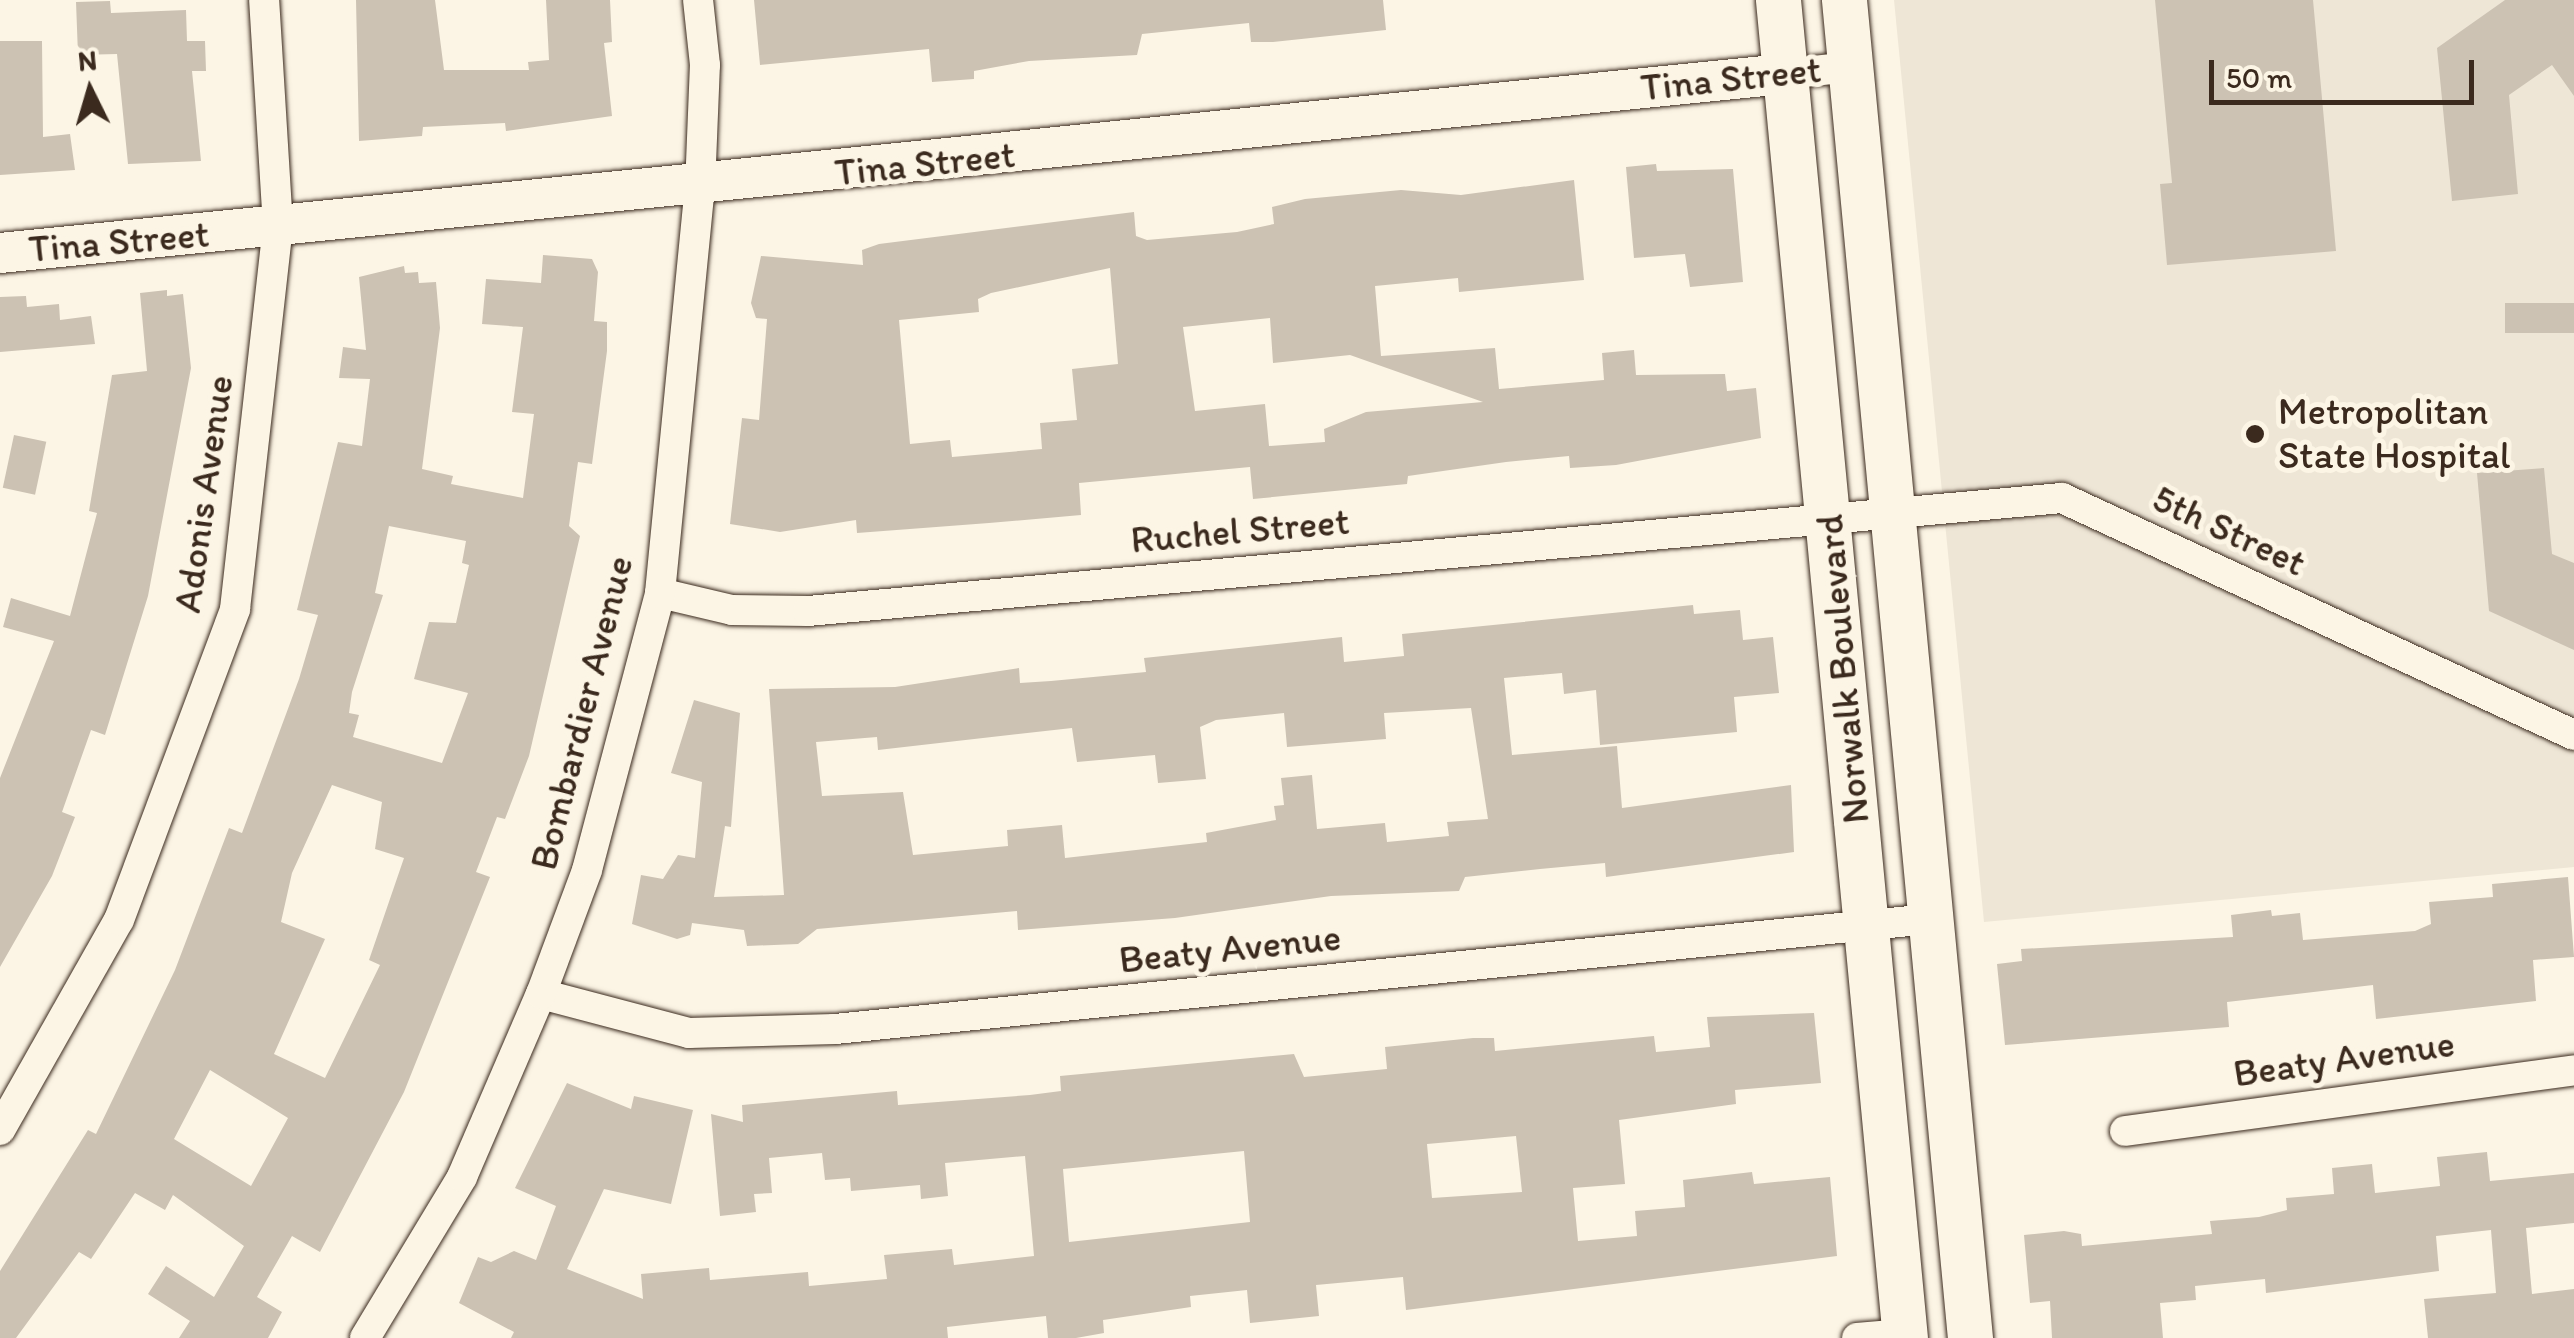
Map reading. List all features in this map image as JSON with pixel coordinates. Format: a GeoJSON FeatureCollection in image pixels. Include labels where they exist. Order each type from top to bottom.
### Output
{"type":"FeatureCollection","features":[{"type":"Feature","properties":{"kind":"main road","name":"Norwalk Boulevard"},"geometry":{"type":"LineString","coordinates":[[1778,0],[1905,1336]]}},
{"type":"Feature","properties":{"kind":"main road","name":"Norwalk Boulevard"},"geometry":{"type":"LineString","coordinates":[[1844,0],[1970,1338]]}},
{"type":"Feature","properties":{"kind":"street","name":"Adonis Avenue"},"geometry":{"type":"LineString","coordinates":[[0,1130],[119,920],[235,609],[278,226],[264,0]]}},
{"type":"Feature","properties":{"kind":"street","name":"Bombardier Avenue"},"geometry":{"type":"LineString","coordinates":[[365,1338],[462,1177],[541,994],[586,870],[660,593],[700,188],[705,66],[698,0]]}},
{"type":"Feature","properties":{"kind":"street","name":"Tina Street"},"geometry":{"type":"LineString","coordinates":[[0,253],[700,188],[1850,67]]}},
{"type":"Feature","properties":{"kind":"street","name":"5th Street"},"geometry":{"type":"LineString","coordinates":[[1829,516],[2062,498],[2574,736]]}},
{"type":"Feature","properties":{"kind":"street","name":"Ruchel Street"},"geometry":{"type":"LineString","coordinates":[[660,593],[732,610],[808,611],[1829,516]]}},
{"type":"Feature","properties":{"kind":"street","name":"Beaty Avenue"},"geometry":{"type":"LineString","coordinates":[[541,994],[689,1033],[835,1029],[1930,918]]}},
{"type":"Feature","properties":{"kind":"street","name":"Beaty Avenue"},"geometry":{"type":"LineString","coordinates":[[2125,1131],[2574,1070]]}},
{"type":"Feature","properties":{"kind":"street"},"geometry":{"type":"LineString","coordinates":[[1858,1338],[1905,1336]]}},
{"type":"Feature","properties":{"kind":"shaded area","name":"Metropolitan State Hospital"},"geometry":{"type":"Polygon","coordinates":[[[1894,0],[2574,0],[2574,867],[1984,922],[1894,0]]]}},
{"type":"Feature","properties":{"kind":"building"},"geometry":{"type":"Polygon","coordinates":[[[356,0],[435,0],[444,70],[529,70],[528,62],[549,60],[546,0],[610,0],[612,42],[604,43],[612,116],[506,131],[505,123],[423,127],[422,136],[359,141],[356,0]]]}},
{"type":"Feature","properties":{"kind":"building"},"geometry":{"type":"Polygon","coordinates":[[[754,0],[1383,0],[1386,30],[1273,42],[1251,42],[1249,23],[1142,34],[1137,55],[1029,61],[974,71],[974,79],[932,82],[929,49],[760,65],[754,0]]]}},
{"type":"Feature","properties":{"kind":"building"},"geometry":{"type":"Polygon","coordinates":[[[2155,0],[2313,0],[2336,251],[2167,265],[2160,184],[2172,183],[2155,0]]]}},
{"type":"Feature","properties":{"kind":"building"},"geometry":{"type":"Polygon","coordinates":[[[2505,0],[2574,0],[2574,96],[2552,65],[2509,95],[2518,194],[2452,201],[2437,48],[2505,0]]]}},
{"type":"Feature","properties":{"kind":"building"},"geometry":{"type":"Polygon","coordinates":[[[110,1],[111,13],[186,10],[187,41],[205,41],[206,71],[192,71],[201,161],[128,164],[117,54],[78,55],[76,2],[110,1]]]}},
{"type":"Feature","properties":{"kind":"building"},"geometry":{"type":"Polygon","coordinates":[[[0,41],[42,41],[43,137],[70,134],[75,170],[0,175],[0,41]]]}},
{"type":"Feature","properties":{"kind":"building"},"geometry":{"type":"Polygon","coordinates":[[[1656,164],[1657,171],[1733,169],[1743,282],[1690,287],[1685,254],[1634,258],[1626,167],[1656,164]]]}},
{"type":"Feature","properties":{"kind":"building"},"geometry":{"type":"Polygon","coordinates":[[[1574,180],[1584,280],[1459,292],[1458,278],[1375,286],[1381,356],[1495,348],[1499,389],[1604,380],[1602,353],[1634,350],[1636,375],[1725,374],[1727,391],[1756,388],[1761,438],[1616,465],[1570,468],[1569,456],[1408,476],[1407,484],[1253,499],[1250,467],[1079,483],[1081,515],[989,523],[857,533],[856,520],[780,532],[730,524],[742,418],[759,420],[767,319],[756,318],[751,303],[761,256],[863,265],[862,250],[879,244],[1134,212],[1136,236],[1147,240],[1237,232],[1274,224],[1272,207],[1305,199],[1401,190],[1461,195],[1574,180]],[[1110,268],[991,293],[978,299],[979,312],[899,320],[910,444],[950,440],[952,457],[1042,449],[1040,423],[1077,420],[1072,369],[1118,364],[1110,268]],[[1270,318],[1183,327],[1195,411],[1265,404],[1269,446],[1325,442],[1324,429],[1366,412],[1483,402],[1350,355],[1273,363],[1270,318]]]}},
{"type":"Feature","properties":{"kind":"building"},"geometry":{"type":"Polygon","coordinates":[[[543,255],[592,259],[598,272],[594,321],[607,322],[607,351],[592,464],[578,462],[569,526],[580,536],[529,756],[505,819],[497,817],[476,872],[490,877],[404,1092],[320,1252],[292,1236],[257,1297],[282,1312],[268,1338],[179,1338],[190,1321],[148,1294],[166,1266],[214,1297],[244,1246],[173,1195],[165,1210],[135,1193],[91,1259],[79,1252],[16,1338],[0,1338],[0,1271],[88,1130],[96,1134],[175,970],[229,828],[242,833],[299,679],[318,615],[297,610],[338,442],[362,446],[370,379],[339,378],[343,347],[366,350],[359,277],[404,266],[405,273],[418,272],[419,283],[436,282],[440,328],[422,469],[453,476],[451,484],[523,498],[534,414],[512,412],[523,327],[482,324],[486,279],[541,283],[543,255]],[[389,526],[375,593],[383,595],[352,692],[349,713],[359,715],[353,737],[442,763],[468,693],[414,679],[429,622],[456,623],[469,565],[462,563],[466,541],[389,526]],[[332,785],[292,873],[281,922],[325,939],[274,1054],[325,1078],[380,965],[369,960],[404,858],[375,849],[382,802],[332,785]],[[210,1070],[174,1139],[251,1186],[288,1118],[210,1070]]]}},
{"type":"Feature","properties":{"kind":"building"},"geometry":{"type":"Polygon","coordinates":[[[167,290],[167,296],[183,294],[191,368],[148,596],[105,735],[91,730],[62,812],[75,817],[52,876],[0,967],[0,778],[54,641],[3,627],[11,598],[70,616],[97,513],[89,511],[112,375],[147,371],[140,293],[167,290]]]}},
{"type":"Feature","properties":{"kind":"building"},"geometry":{"type":"Polygon","coordinates":[[[26,296],[27,307],[59,304],[60,320],[91,316],[95,344],[0,352],[0,297],[26,296]]]}},
{"type":"Feature","properties":{"kind":"building"},"geometry":{"type":"Polygon","coordinates":[[[2505,303],[2574,303],[2574,333],[2505,333],[2505,303]]]}},
{"type":"Feature","properties":{"kind":"building"},"geometry":{"type":"Polygon","coordinates":[[[14,435],[46,442],[35,495],[3,488],[14,435]]]}},
{"type":"Feature","properties":{"kind":"building"},"geometry":{"type":"Polygon","coordinates":[[[2544,468],[2552,554],[2574,563],[2574,650],[2489,611],[2477,473],[2544,468]]]}},
{"type":"Feature","properties":{"kind":"building"},"geometry":{"type":"Polygon","coordinates":[[[1693,605],[1694,614],[1740,610],[1743,640],[1773,637],[1779,693],[1734,697],[1737,732],[1600,745],[1596,690],[1564,694],[1562,673],[1504,678],[1512,755],[1617,746],[1622,808],[1791,785],[1794,852],[1606,877],[1605,863],[1540,869],[1465,877],[1459,891],[1331,896],[1175,918],[1018,930],[1017,911],[817,929],[798,944],[747,946],[744,930],[692,923],[690,935],[677,939],[632,924],[641,875],[663,879],[678,855],[695,858],[702,782],[671,773],[694,700],[740,713],[731,827],[725,826],[714,897],[784,895],[769,689],[895,687],[1019,668],[1020,683],[1051,681],[1146,672],[1144,658],[1342,637],[1344,662],[1404,656],[1402,634],[1693,605]],[[1471,708],[1384,713],[1386,739],[1287,747],[1284,713],[1216,720],[1200,727],[1206,779],[1158,783],[1155,755],[1077,762],[1072,728],[878,750],[877,737],[816,742],[822,796],[903,792],[913,855],[1008,846],[1007,830],[1062,825],[1065,858],[1207,842],[1206,833],[1276,820],[1274,806],[1284,805],[1281,778],[1312,775],[1317,829],[1385,823],[1387,842],[1449,836],[1447,822],[1488,819],[1471,708]]]}},
{"type":"Feature","properties":{"kind":"building"},"geometry":{"type":"Polygon","coordinates":[[[2568,877],[2574,957],[2533,960],[2536,1001],[2376,1019],[2373,985],[2227,1002],[2229,1027],[2005,1045],[1997,964],[2022,961],[2021,949],[2233,937],[2231,915],[2271,910],[2272,916],[2300,913],[2303,940],[2415,931],[2431,924],[2429,902],[2493,897],[2492,884],[2568,877]]]}},
{"type":"Feature","properties":{"kind":"building"},"geometry":{"type":"Polygon","coordinates":[[[1814,1013],[1821,1083],[1735,1090],[1736,1104],[1619,1120],[1625,1184],[1573,1188],[1578,1241],[1637,1236],[1635,1211],[1685,1207],[1683,1180],[1752,1172],[1754,1184],[1830,1177],[1837,1256],[1406,1310],[1403,1277],[1316,1285],[1319,1316],[1250,1323],[1247,1290],[1190,1296],[1191,1307],[1103,1320],[1104,1333],[1076,1338],[1048,1338],[1046,1316],[947,1327],[948,1338],[511,1338],[514,1332],[459,1303],[478,1257],[491,1262],[514,1251],[536,1260],[556,1206],[515,1188],[567,1083],[631,1109],[634,1096],[693,1110],[671,1204],[604,1189],[567,1269],[643,1299],[641,1274],[709,1268],[710,1280],[808,1272],[809,1286],[887,1279],[884,1255],[952,1249],[954,1265],[1034,1256],[1025,1156],[945,1163],[948,1196],[921,1199],[920,1185],[851,1191],[850,1178],[825,1180],[822,1153],[769,1158],[772,1193],[754,1194],[756,1212],[720,1216],[711,1114],[743,1122],[742,1105],[897,1091],[898,1105],[1030,1095],[1061,1091],[1060,1076],[1294,1054],[1304,1077],[1387,1069],[1385,1047],[1473,1038],[1494,1038],[1495,1051],[1654,1036],[1656,1052],[1710,1047],[1707,1017],[1814,1013]],[[1516,1136],[1427,1144],[1432,1198],[1522,1192],[1516,1136]],[[1244,1151],[1063,1169],[1069,1242],[1250,1222],[1244,1151]]]}},
{"type":"Feature","properties":{"kind":"building"},"geometry":{"type":"Polygon","coordinates":[[[2487,1152],[2490,1181],[2574,1173],[2574,1223],[2526,1228],[2532,1294],[2574,1289],[2574,1338],[2428,1338],[2424,1299],[2496,1293],[2491,1230],[2436,1236],[2439,1271],[2266,1293],[2265,1279],[2195,1286],[2196,1300],[2160,1303],[2163,1338],[2052,1338],[2050,1301],[2030,1303],[2024,1235],[2064,1231],[2081,1234],[2082,1246],[2212,1234],[2210,1221],[2259,1217],[2287,1210],[2286,1198],[2334,1194],[2332,1168],[2372,1164],[2375,1193],[2440,1186],[2437,1157],[2487,1152]]]}},
{"type":"Feature","properties":{"kind":"place","name":"Metropolitan State Hospital"},"geometry":{"type":"Point","coordinates":[2255,434]}}]}
